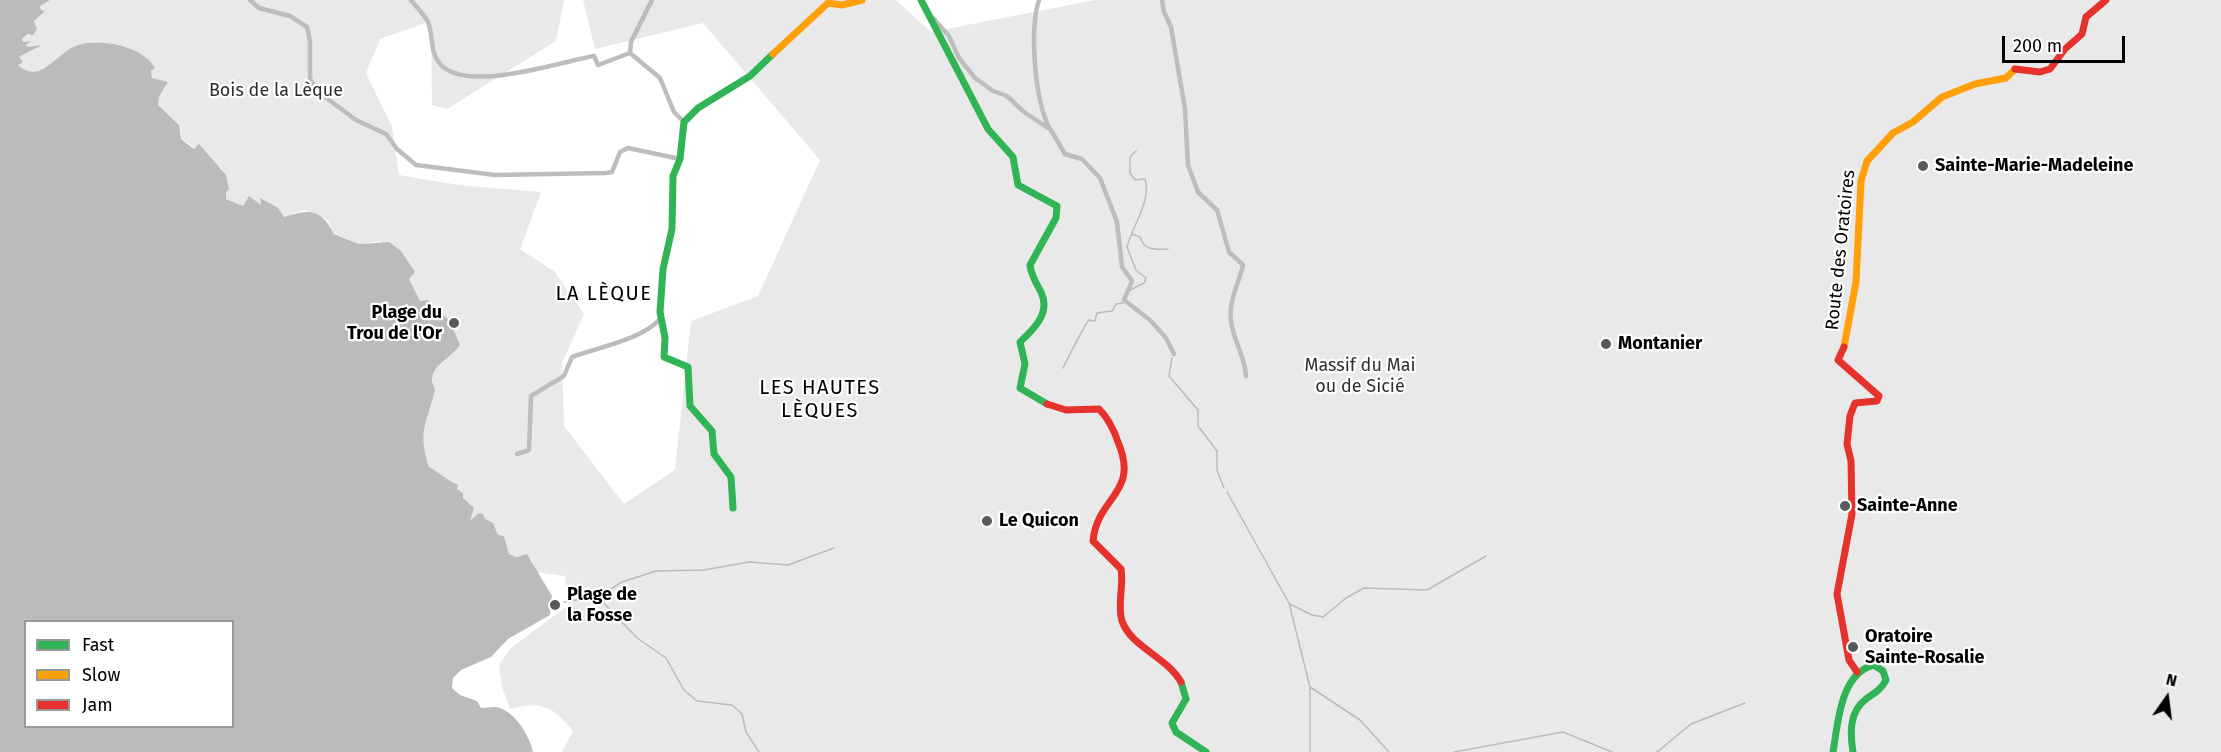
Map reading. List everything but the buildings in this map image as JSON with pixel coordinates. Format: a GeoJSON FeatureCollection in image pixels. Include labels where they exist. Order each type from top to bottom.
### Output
{"type":"FeatureCollection","features":[{"type":"Feature","properties":{"kind":"street"},"geometry":{"type":"LineString","coordinates":[[250,0],[259,8],[290,16],[306,27],[310,41],[310,79],[317,91],[356,120],[386,134],[397,149],[416,165],[495,175],[606,173],[612,172],[620,152],[628,148],[680,159]]}},
{"type":"Feature","properties":{"kind":"street"},"geometry":{"type":"LineString","coordinates":[[411,0],[429,24],[432,51],[442,66],[455,74],[507,76],[594,56],[598,65],[630,53]]}},
{"type":"Feature","properties":{"kind":"street"},"geometry":{"type":"LineString","coordinates":[[630,53],[630,42],[652,0]]}},
{"type":"Feature","properties":{"kind":"street"},"geometry":{"type":"LineString","coordinates":[[734,508],[731,477],[714,454],[712,431],[690,406],[688,368],[664,357],[665,338],[661,318],[663,269],[672,229],[674,176],[680,159],[684,122],[698,108],[750,76],[828,3],[842,5],[862,0]]}},
{"type":"Feature","properties":{"kind":"street"},"geometry":{"type":"LineString","coordinates":[[921,0],[988,129],[1013,156],[1018,185],[1025,191],[1052,201],[1058,209],[1056,218],[1030,265],[1045,307],[1039,323],[1020,342],[1025,364],[1020,388],[1026,395],[1066,410],[1088,406],[1099,409],[1119,442],[1127,463],[1126,478],[1095,527],[1093,541],[1119,564],[1122,576],[1120,608],[1125,627],[1183,684],[1186,699],[1172,723],[1176,732],[1206,752]]}},
{"type":"Feature","properties":{"kind":"street"},"geometry":{"type":"LineString","coordinates":[[1039,0],[1035,15],[1035,67],[1043,114],[1065,154],[1082,159],[1100,178],[1117,222],[1122,267],[1132,281],[1124,300],[1150,320],[1166,338],[1174,354]]}},
{"type":"Feature","properties":{"kind":"street"},"geometry":{"type":"LineString","coordinates":[[1162,0],[1164,12],[1171,27],[1185,109],[1188,165],[1198,192],[1217,210],[1229,252],[1243,265],[1230,311],[1231,322],[1246,366],[1246,376]]}},
{"type":"Feature","properties":{"kind":"street","name":"Route des Oratoires"},"geometry":{"type":"LineString","coordinates":[[1857,672],[1849,660],[1846,632],[1837,594],[1852,514],[1851,461],[1847,439],[1855,403],[1876,401],[1879,396],[1838,360],[1845,346],[1856,282],[1862,172],[1874,151],[1942,97],[1975,84],[2006,78],[2015,69],[2040,72],[2050,69],[2065,49],[2082,34],[2086,17],[2106,0]]}},
{"type":"Feature","properties":{"kind":"street"},"geometry":{"type":"LineString","coordinates":[[930,16],[949,36],[959,58],[975,78],[993,91],[1007,96],[1024,112],[1051,130]]}},
{"type":"Feature","properties":{"kind":"street"},"geometry":{"type":"LineString","coordinates":[[630,53],[660,78],[674,112],[684,122]]}},
{"type":"Feature","properties":{"kind":"street"},"geometry":{"type":"LineString","coordinates":[[518,454],[530,450],[531,396],[564,375],[572,357],[629,337],[656,324],[661,318]]}},
{"type":"Feature","properties":{"kind":"street"},"geometry":{"type":"LineString","coordinates":[[1833,752],[1841,708],[1857,672],[1865,666],[1875,665],[1883,670],[1886,680],[1881,689],[1859,705],[1854,714],[1853,752]]}},
{"type":"Feature","properties":{"kind":"green space","name":"Massif du Mai ou de Sicié"},"geometry":{"type":"Polygon","coordinates":[[[50,0],[564,0],[556,41],[447,109],[432,105],[431,21],[380,39],[366,73],[392,127],[399,175],[459,185],[541,192],[520,249],[555,272],[584,314],[562,363],[564,426],[624,504],[675,470],[691,321],[758,296],[820,160],[703,23],[595,49],[583,0],[896,0],[931,32],[1095,0],[2221,0],[2221,752],[562,752],[573,731],[559,716],[546,708],[530,706],[510,709],[502,687],[499,665],[510,649],[568,605],[565,576],[536,572],[532,560],[509,554],[504,536],[498,535],[493,523],[470,521],[471,505],[463,498],[462,491],[458,491],[458,485],[445,480],[429,467],[422,447],[424,423],[432,403],[433,371],[460,345],[450,321],[429,300],[419,301],[409,279],[381,241],[359,244],[334,233],[327,219],[304,210],[284,217],[260,199],[261,205],[259,205],[248,197],[243,206],[226,199],[226,191],[229,189],[222,169],[181,138],[179,125],[158,106],[159,97],[167,85],[152,78],[151,71],[155,68],[109,43],[94,42],[76,45],[58,61],[34,72],[26,72],[18,65],[19,57],[35,47],[28,47],[26,45],[29,41],[23,42],[22,39],[37,29],[34,21],[41,10],[39,6],[50,0]]]}},
{"type":"Feature","properties":{"kind":"shaded area"},"geometry":{"type":"Polygon","coordinates":[[[0,0],[50,0],[40,6],[41,10],[45,11],[34,21],[37,29],[33,35],[28,34],[22,39],[23,42],[31,41],[26,45],[28,47],[42,45],[19,57],[23,62],[18,65],[26,70],[34,72],[41,69],[71,48],[87,43],[109,43],[131,49],[149,60],[155,68],[151,71],[152,78],[168,82],[159,97],[158,105],[179,125],[181,139],[194,149],[199,144],[226,175],[229,189],[226,192],[226,199],[243,206],[249,196],[261,205],[260,198],[278,208],[284,217],[307,212],[314,213],[324,219],[334,234],[359,244],[389,242],[401,251],[415,272],[409,279],[420,301],[428,300],[450,321],[460,345],[439,365],[433,376],[432,382],[435,390],[424,427],[425,455],[429,467],[458,485],[457,489],[463,493],[463,498],[474,508],[470,521],[479,513],[483,514],[485,519],[493,523],[498,535],[504,536],[509,554],[517,557],[527,554],[552,596],[550,615],[508,639],[491,657],[461,670],[453,678],[452,688],[460,695],[477,701],[481,708],[498,707],[506,711],[517,720],[533,752],[0,752],[0,0]]]}},
{"type":"Feature","properties":{"kind":"waterway"},"geometry":{"type":"LineString","coordinates":[[1130,290],[1144,283],[1146,278],[1136,270],[1127,247],[1146,196],[1145,179],[1135,180],[1130,173],[1130,157],[1136,151]]}},
{"type":"Feature","properties":{"kind":"waterway"},"geometry":{"type":"LineString","coordinates":[[1132,234],[1140,237],[1148,247],[1168,249]]}},
{"type":"Feature","properties":{"kind":"waterway"},"geometry":{"type":"LineString","coordinates":[[1063,368],[1089,320],[1095,321],[1097,313],[1112,311],[1116,304],[1123,303]]}},
{"type":"Feature","properties":{"kind":"waterway"},"geometry":{"type":"LineString","coordinates":[[1172,358],[1169,376],[1198,410],[1198,426],[1217,451],[1217,470],[1224,488]]}},
{"type":"Feature","properties":{"kind":"waterway"},"geometry":{"type":"LineString","coordinates":[[1227,492],[1289,603],[1310,687],[1310,752]]}},
{"type":"Feature","properties":{"kind":"waterway"},"geometry":{"type":"LineString","coordinates":[[598,597],[622,582],[656,571],[704,570],[749,562],[788,565],[834,548]]}},
{"type":"Feature","properties":{"kind":"waterway"},"geometry":{"type":"LineString","coordinates":[[1290,604],[1312,615],[1323,617],[1346,598],[1364,588],[1427,590],[1486,556]]}},
{"type":"Feature","properties":{"kind":"waterway"},"geometry":{"type":"LineString","coordinates":[[564,602],[598,597],[637,638],[666,658],[684,690],[697,701],[732,705],[742,714],[746,732],[759,752]]}},
{"type":"Feature","properties":{"kind":"waterway"},"geometry":{"type":"LineString","coordinates":[[1310,687],[1360,720],[1389,752]]}},
{"type":"Feature","properties":{"kind":"waterway"},"geometry":{"type":"LineString","coordinates":[[1657,752],[1691,724],[1745,703]]}},
{"type":"Feature","properties":{"kind":"waterway"},"geometry":{"type":"LineString","coordinates":[[1454,752],[1563,732],[1612,752]]}},
{"type":"Feature","properties":{"kind":"traffic: fast"},"geometry":{"type":"LineString","coordinates":[[921,0],[988,129],[1013,157],[1018,185],[1057,206],[1056,218],[1030,265],[1044,300],[1044,307],[1040,320],[1020,342],[1025,364],[1020,388],[1047,404]]}},
{"type":"Feature","properties":{"kind":"traffic: fast"},"geometry":{"type":"LineString","coordinates":[[733,508],[731,477],[714,454],[712,431],[690,406],[688,367],[664,357],[665,338],[660,312],[663,269],[672,229],[673,176],[680,159],[684,122],[698,108],[750,76],[773,54]]}},
{"type":"Feature","properties":{"kind":"traffic: fast"},"geometry":{"type":"LineString","coordinates":[[1833,752],[1839,714],[1847,689],[1854,678],[1863,670],[1874,665],[1883,671],[1886,680],[1880,689],[1860,704],[1856,710],[1851,730],[1853,752]]}},
{"type":"Feature","properties":{"kind":"traffic: fast"},"geometry":{"type":"LineString","coordinates":[[1181,682],[1186,699],[1172,723],[1176,732],[1206,752]]}},
{"type":"Feature","properties":{"kind":"traffic: slow"},"geometry":{"type":"LineString","coordinates":[[773,54],[828,3],[842,5],[862,0]]}},
{"type":"Feature","properties":{"kind":"traffic: slow"},"geometry":{"type":"LineString","coordinates":[[1844,347],[1856,282],[1861,181],[1867,161],[1893,133],[1913,122],[1942,97],[1975,84],[2006,78],[2015,69]]}},
{"type":"Feature","properties":{"kind":"traffic: jam"},"geometry":{"type":"LineString","coordinates":[[2015,69],[2040,72],[2050,69],[2065,49],[2082,34],[2086,17],[2106,0]]}},
{"type":"Feature","properties":{"kind":"traffic: jam"},"geometry":{"type":"LineString","coordinates":[[1844,347],[1838,360],[1879,396],[1877,401],[1855,403],[1850,416],[1847,444],[1851,461],[1852,514],[1837,594],[1849,660],[1857,672]]}},
{"type":"Feature","properties":{"kind":"traffic: jam"},"geometry":{"type":"LineString","coordinates":[[1047,404],[1066,410],[1099,409],[1113,429],[1123,459],[1124,473],[1121,484],[1096,526],[1093,541],[1121,569],[1121,615],[1127,630],[1133,638],[1175,673],[1181,682]]}},
{"type":"Feature","properties":{"kind":"place","name":"Sainte-Marie-Madeleine"},"geometry":{"type":"Point","coordinates":[1923,166]}},
{"type":"Feature","properties":{"kind":"place","name":"Plage du Trou de l'Or"},"geometry":{"type":"Point","coordinates":[454,323]}},
{"type":"Feature","properties":{"kind":"place","name":"Montanier"},"geometry":{"type":"Point","coordinates":[1606,344]}},
{"type":"Feature","properties":{"kind":"place","name":"Sainte-Anne"},"geometry":{"type":"Point","coordinates":[1845,506]}},
{"type":"Feature","properties":{"kind":"place","name":"Le Quicon"},"geometry":{"type":"Point","coordinates":[987,521]}},
{"type":"Feature","properties":{"kind":"place","name":"Plage de la Fosse"},"geometry":{"type":"Point","coordinates":[555,605]}},
{"type":"Feature","properties":{"kind":"place","name":"Oratoire Sainte-Rosalie"},"geometry":{"type":"Point","coordinates":[1853,647]}},
{"type":"Feature","properties":{"kind":"district","name":"LA LÈQUE"},"geometry":{"type":"Point","coordinates":[604,294]}},
{"type":"Feature","properties":{"kind":"district","name":"LES HAUTES LÈQUES"},"geometry":{"type":"Point","coordinates":[820,400]}},
{"type":"Feature","properties":{"kind":"park label","name":"Bois de la Lèque"},"geometry":{"type":"Point","coordinates":[276,91]}}]}
